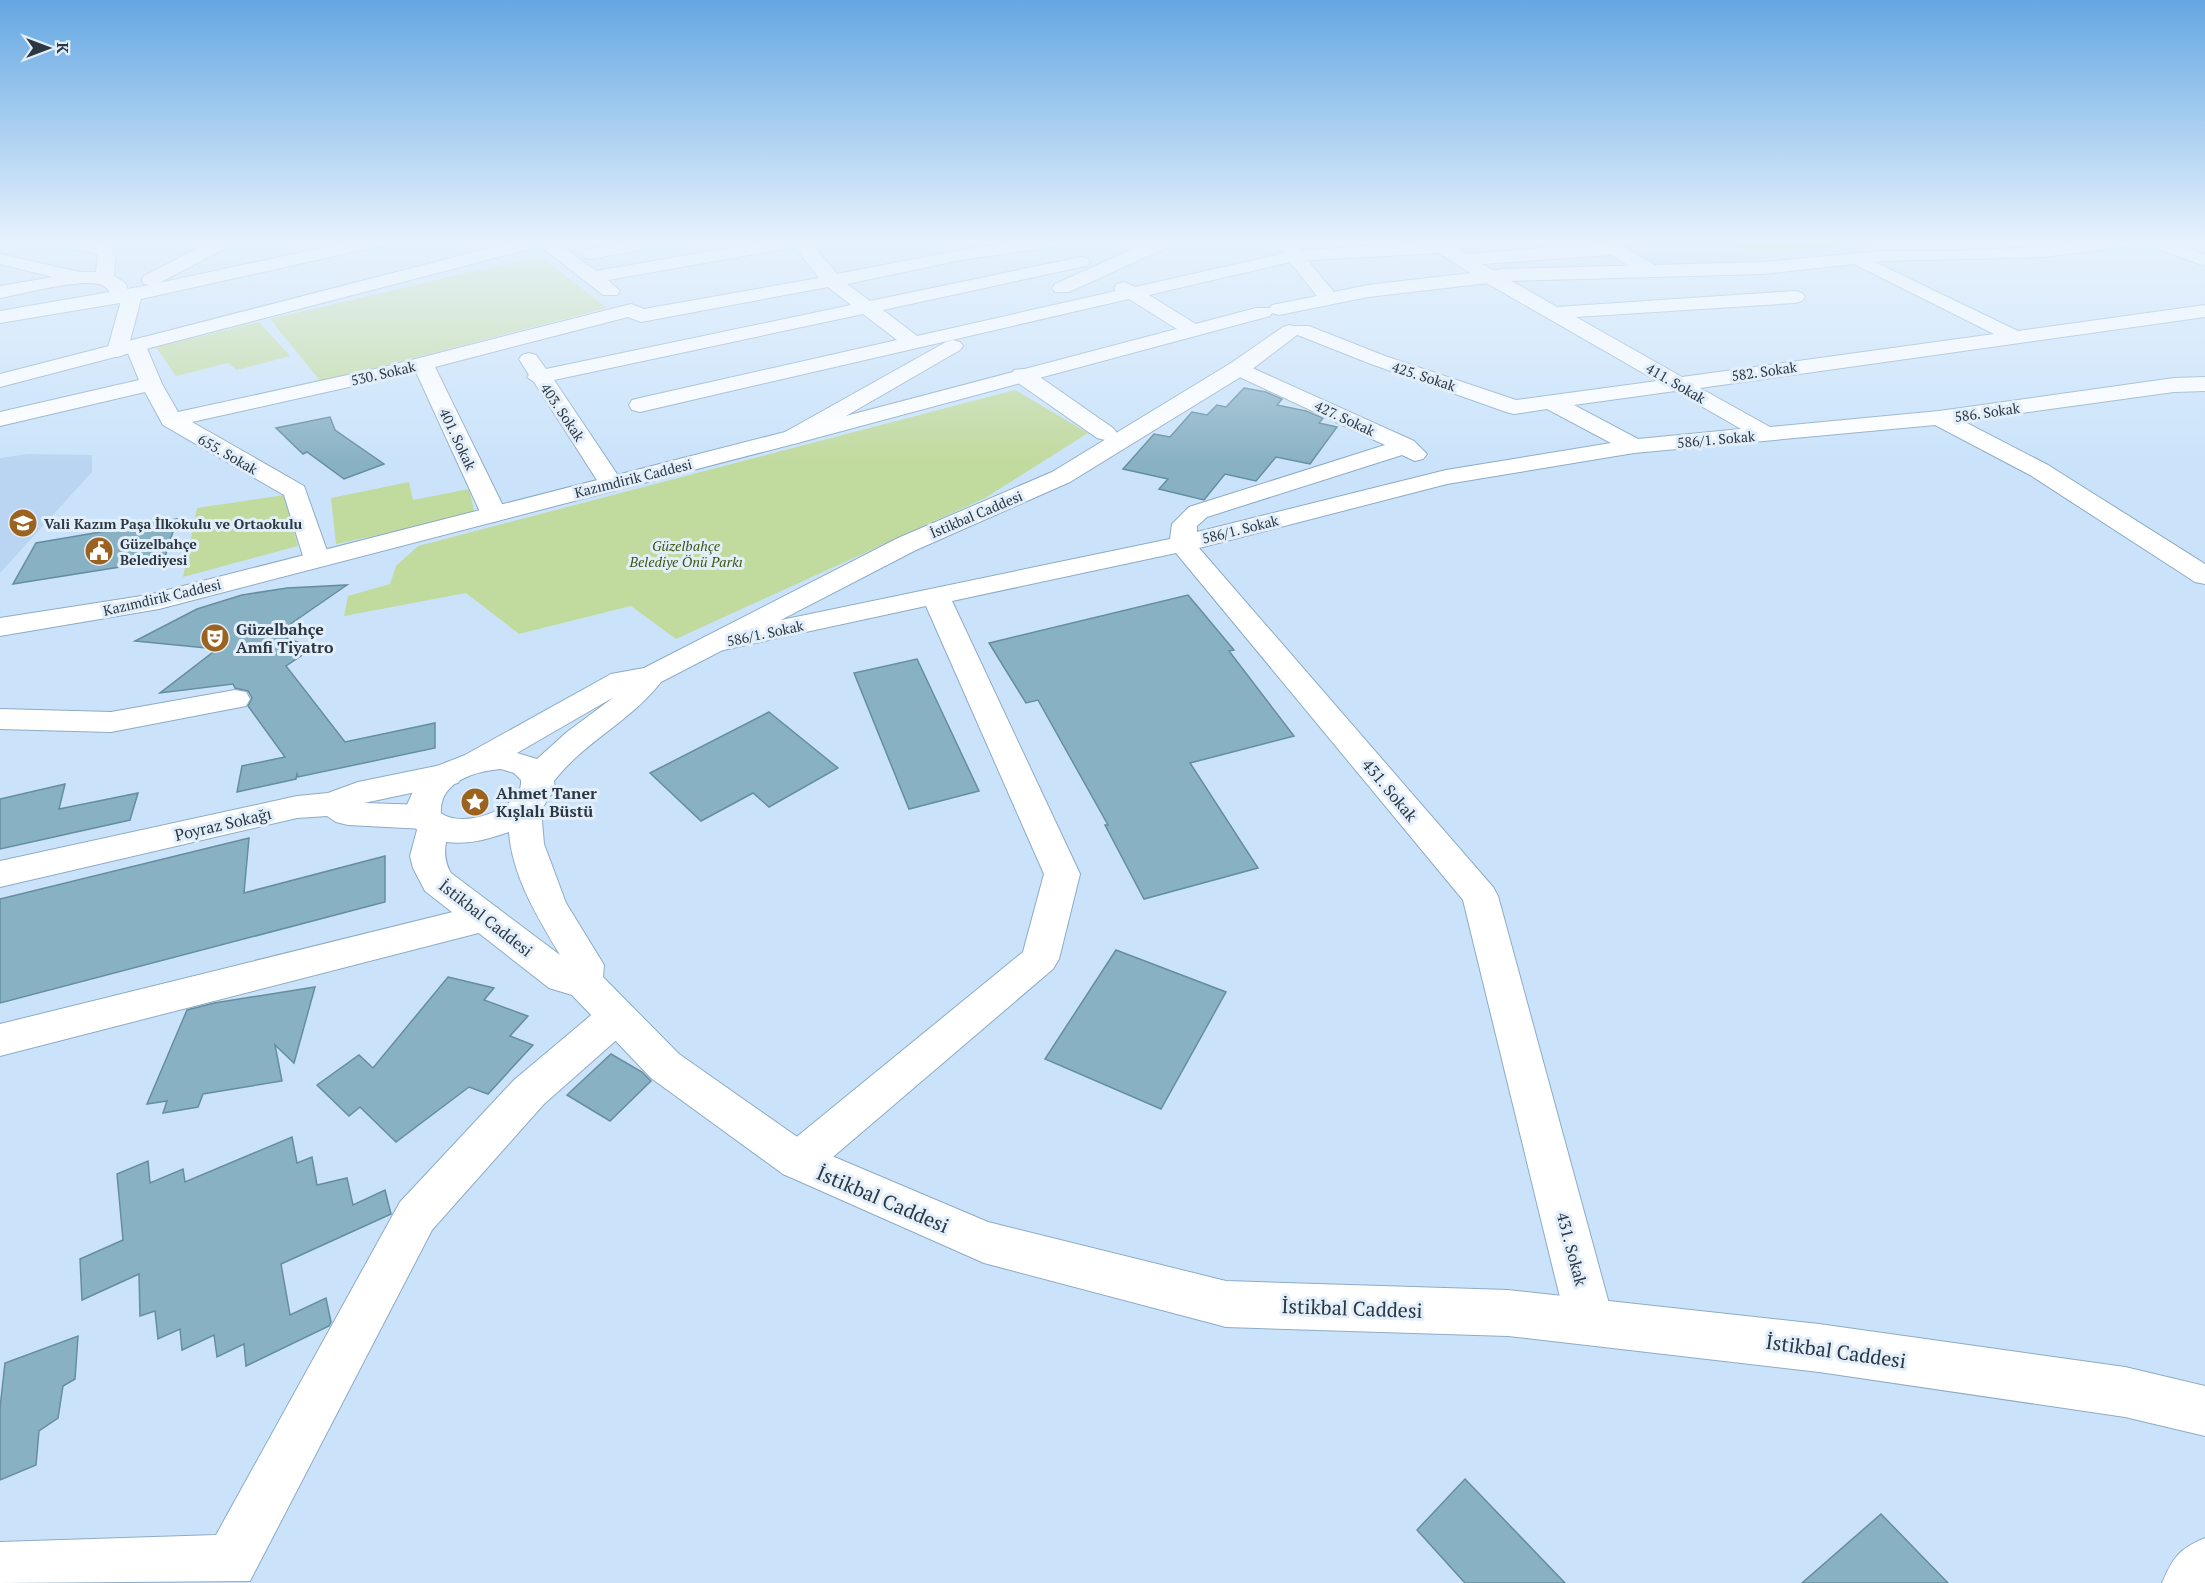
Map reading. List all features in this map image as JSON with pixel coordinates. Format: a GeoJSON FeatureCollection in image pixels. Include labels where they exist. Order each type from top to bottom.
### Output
{"type":"FeatureCollection","features":[{"type":"Feature","properties":{"kind":"street"},"geometry":{"type":"LineString","coordinates":[[0,334],[60,316]]}},
{"type":"Feature","properties":{"kind":"street"},"geometry":{"type":"LineString","coordinates":[[126,316],[127,348],[171,420]]}},
{"type":"Feature","properties":{"kind":"street"},"geometry":{"type":"LineString","coordinates":[[0,381],[251,316]]}},
{"type":"Feature","properties":{"kind":"street","name":"530. Sokak"},"geometry":{"type":"LineString","coordinates":[[171,420],[423,364],[608,316]]}},
{"type":"Feature","properties":{"kind":"street"},"geometry":{"type":"LineString","coordinates":[[538,377],[824,316]]}},
{"type":"Feature","properties":{"kind":"street"},"geometry":{"type":"LineString","coordinates":[[877,316],[915,344]]}},
{"type":"Feature","properties":{"kind":"street"},"geometry":{"type":"LineString","coordinates":[[792,437],[1008,316]]}},
{"type":"Feature","properties":{"kind":"street"},"geometry":{"type":"LineString","coordinates":[[640,405],[1035,316]]}},
{"type":"Feature","properties":{"kind":"street"},"geometry":{"type":"LineString","coordinates":[[1169,316],[1192,330]]}},
{"type":"Feature","properties":{"kind":"street","name":"Kazımdirik Caddesi"},"geometry":{"type":"LineString","coordinates":[[0,627],[149,603],[792,437],[1230,320],[1264,321],[1278,316]]}},
{"type":"Feature","properties":{"kind":"street","name":"425. Sokak"},"geometry":{"type":"LineString","coordinates":[[1264,321],[1290,316]]}},
{"type":"Feature","properties":{"kind":"street","name":"425. Sokak"},"geometry":{"type":"LineString","coordinates":[[1303,316],[1301,327],[1378,360],[1514,407]]}},
{"type":"Feature","properties":{"kind":"street","name":"İstikbal Caddesi"},"geometry":{"type":"LineString","coordinates":[[476,762],[622,680],[651,676],[907,544],[1061,477],[1239,368],[1301,327],[1312,316]]}},
{"type":"Feature","properties":{"kind":"street","name":"411. Sokak"},"geometry":{"type":"LineString","coordinates":[[1558,316],[1768,435]]}},
{"type":"Feature","properties":{"kind":"street"},"geometry":{"type":"LineString","coordinates":[[1972,316],[2015,337]]}},
{"type":"Feature","properties":{"kind":"street","name":"582. Sokak"},"geometry":{"type":"LineString","coordinates":[[1514,407],[2169,316]]}},
{"type":"Feature","properties":{"kind":"street"},"geometry":{"type":"LineString","coordinates":[[907,544],[1047,468],[1223,361],[1264,321]]}},
{"type":"Feature","properties":{"kind":"street","name":"403. Sokak"},"geometry":{"type":"LineString","coordinates":[[517,339],[538,377],[611,483]]}},
{"type":"Feature","properties":{"kind":"street","name":"401. Sokak"},"geometry":{"type":"LineString","coordinates":[[423,364],[494,514]]}},
{"type":"Feature","properties":{"kind":"street","name":"427. Sokak"},"geometry":{"type":"LineString","coordinates":[[1239,368],[1406,446],[1446,477]]}},
{"type":"Feature","properties":{"kind":"street"},"geometry":{"type":"LineString","coordinates":[[1022,375],[1105,432]]}},
{"type":"Feature","properties":{"kind":"street"},"geometry":{"type":"LineString","coordinates":[[0,419],[151,384]]}},
{"type":"Feature","properties":{"kind":"street","name":"586. Sokak"},"geometry":{"type":"LineString","coordinates":[[1768,435],[1939,418],[2174,385],[2205,384]]}},
{"type":"Feature","properties":{"kind":"street"},"geometry":{"type":"LineString","coordinates":[[1549,401],[1634,446]]}},
{"type":"Feature","properties":{"kind":"street"},"geometry":{"type":"LineString","coordinates":[[1939,418],[2039,470],[2205,576]]}},
{"type":"Feature","properties":{"kind":"street","name":"655. Sokak"},"geometry":{"type":"LineString","coordinates":[[171,420],[295,491],[317,559]]}},
{"type":"Feature","properties":{"kind":"street","name":"586/1. Sokak"},"geometry":{"type":"LineString","coordinates":[[714,643],[1182,544],[1446,477],[1634,446],[1768,435]]}},
{"type":"Feature","properties":{"kind":"street"},"geometry":{"type":"LineString","coordinates":[[1182,544],[1185,524],[1198,512],[1406,446]]}},
{"type":"Feature","properties":{"kind":"street","name":"431. Sokak"},"geometry":{"type":"LineString","coordinates":[[1182,544],[1480,896],[1590,1322]]}},
{"type":"Feature","properties":{"kind":"street"},"geometry":{"type":"LineString","coordinates":[[798,1161],[1040,959],[1062,874],[936,597]]}},
{"type":"Feature","properties":{"kind":"street","name":"İstikbal Caddesi"},"geometry":{"type":"LineString","coordinates":[[531,795],[555,756],[639,692],[651,676]]}},
{"type":"Feature","properties":{"kind":"street"},"geometry":{"type":"LineString","coordinates":[[0,719],[111,722],[235,699]]}},
{"type":"Feature","properties":{"kind":"street"},"geometry":{"type":"LineString","coordinates":[[446,775],[476,762],[501,759],[517,761],[530,768],[531,795],[527,844],[549,905],[585,965],[584,982]]}},
{"type":"Feature","properties":{"kind":"street","name":"İstikbal Caddesi"},"geometry":{"type":"LineString","coordinates":[[446,775],[432,787],[424,799],[422,809],[430,823],[428,865],[438,882],[563,978],[584,982],[665,1066],[798,1161],[984,1242],[1226,1304],[1508,1312],[1819,1348],[2125,1392],[2205,1411]]}},
{"type":"Feature","properties":{"kind":"street","name":"Poyraz Sokağı"},"geometry":{"type":"LineString","coordinates":[[0,874],[297,807],[333,804],[358,793],[446,775]]}},
{"type":"Feature","properties":{"kind":"street"},"geometry":{"type":"LineString","coordinates":[[333,804],[348,814],[430,823],[454,832],[473,832],[491,827],[531,795]]}},
{"type":"Feature","properties":{"kind":"street"},"geometry":{"type":"LineString","coordinates":[[0,1040],[485,918]]}},
{"type":"Feature","properties":{"kind":"street"},"geometry":{"type":"LineString","coordinates":[[0,1569],[231,1562],[416,1216],[529,1092],[616,1017]]}},
{"type":"Feature","properties":{"kind":"street"},"geometry":{"type":"LineString","coordinates":[[2190,1583],[2205,1565]]}},
{"type":"Feature","properties":{"kind":"shaded area","name":"Vali Kazım Paşa İlkokulu ve Ortaokulu"},"geometry":{"type":"Polygon","coordinates":[[[28,454],[92,455],[92,472],[0,573],[0,458],[28,454]]]}},
{"type":"Feature","properties":{"kind":"green space"},"geometry":{"type":"Polygon","coordinates":[[[283,316],[577,316],[321,382],[270,319],[283,316]]]}},
{"type":"Feature","properties":{"kind":"green space"},"geometry":{"type":"Polygon","coordinates":[[[259,322],[290,356],[237,370],[228,363],[176,376],[156,347],[259,322]]]}},
{"type":"Feature","properties":{"kind":"green space","name":"Güzelbahçe Belediye Önü Parkı"},"geometry":{"type":"Polygon","coordinates":[[[1015,390],[1088,433],[985,498],[676,639],[631,606],[519,634],[466,593],[344,616],[348,596],[390,584],[396,566],[418,546],[1015,390]]]}},
{"type":"Feature","properties":{"kind":"green space"},"geometry":{"type":"Polygon","coordinates":[[[409,482],[413,500],[469,489],[475,514],[336,544],[331,498],[409,482]]]}},
{"type":"Feature","properties":{"kind":"green space"},"geometry":{"type":"Polygon","coordinates":[[[284,495],[298,546],[183,577],[197,508],[284,495]]]}},
{"type":"Feature","properties":{"kind":"building"},"geometry":{"type":"Polygon","coordinates":[[[1244,388],[1266,392],[1282,399],[1277,405],[1306,411],[1323,418],[1319,423],[1337,427],[1310,464],[1276,457],[1256,481],[1225,474],[1204,500],[1159,489],[1168,479],[1123,469],[1154,434],[1170,437],[1192,412],[1207,415],[1217,405],[1226,407],[1244,388]]]}},
{"type":"Feature","properties":{"kind":"building"},"geometry":{"type":"Polygon","coordinates":[[[330,417],[335,430],[384,464],[344,479],[307,452],[303,454],[276,428],[330,417]]]}},
{"type":"Feature","properties":{"kind":"building","name":"Güzelbahçe Belediyesi"},"geometry":{"type":"Polygon","coordinates":[[[177,519],[164,560],[13,584],[36,543],[177,519]]]}},
{"type":"Feature","properties":{"kind":"building"},"geometry":{"type":"Polygon","coordinates":[[[347,585],[276,634],[313,648],[286,666],[345,742],[435,723],[435,748],[298,777],[297,774],[296,779],[237,792],[242,766],[285,757],[248,706],[252,698],[248,691],[235,688],[233,684],[160,693],[217,649],[135,641],[197,609],[242,595],[287,588],[347,585]]]}},
{"type":"Feature","properties":{"kind":"building"},"geometry":{"type":"Polygon","coordinates":[[[1188,595],[1234,650],[1229,651],[1294,736],[1190,763],[1258,868],[1144,899],[1105,825],[1108,825],[1038,700],[1026,703],[989,643],[1188,595]]]}},
{"type":"Feature","properties":{"kind":"building"},"geometry":{"type":"Polygon","coordinates":[[[917,659],[979,791],[909,809],[854,673],[917,659]]]}},
{"type":"Feature","properties":{"kind":"building"},"geometry":{"type":"Polygon","coordinates":[[[769,712],[838,768],[769,807],[753,793],[701,821],[650,773],[769,712]]]}},
{"type":"Feature","properties":{"kind":"building"},"geometry":{"type":"Polygon","coordinates":[[[65,784],[59,809],[138,793],[130,820],[0,849],[0,799],[65,784]]]}},
{"type":"Feature","properties":{"kind":"building"},"geometry":{"type":"Polygon","coordinates":[[[249,838],[244,893],[385,856],[385,902],[0,1003],[0,899],[249,838]]]}},
{"type":"Feature","properties":{"kind":"building"},"geometry":{"type":"Polygon","coordinates":[[[1116,950],[1226,992],[1161,1109],[1045,1059],[1116,950]]]}},
{"type":"Feature","properties":{"kind":"building"},"geometry":{"type":"Polygon","coordinates":[[[448,977],[494,988],[484,1000],[528,1016],[510,1036],[533,1045],[488,1094],[469,1087],[396,1142],[360,1107],[349,1116],[317,1085],[359,1055],[373,1068],[448,977]]]}},
{"type":"Feature","properties":{"kind":"building"},"geometry":{"type":"Polygon","coordinates":[[[315,987],[294,1063],[275,1045],[282,1081],[203,1094],[198,1107],[163,1113],[167,1101],[147,1104],[187,1010],[214,1003],[315,987]]]}},
{"type":"Feature","properties":{"kind":"building"},"geometry":{"type":"Polygon","coordinates":[[[611,1054],[642,1072],[651,1081],[610,1121],[567,1095],[611,1054]]]}},
{"type":"Feature","properties":{"kind":"building"},"geometry":{"type":"Polygon","coordinates":[[[292,1137],[297,1163],[312,1157],[317,1185],[347,1178],[353,1205],[385,1190],[391,1214],[281,1264],[290,1315],[326,1298],[331,1322],[329,1326],[246,1366],[244,1344],[217,1357],[214,1335],[182,1350],[180,1329],[158,1339],[155,1311],[140,1316],[139,1274],[82,1300],[80,1259],[123,1240],[117,1174],[148,1161],[150,1183],[183,1169],[185,1182],[292,1137]]]}},
{"type":"Feature","properties":{"kind":"building"},"geometry":{"type":"Polygon","coordinates":[[[78,1336],[75,1379],[63,1386],[58,1418],[39,1431],[36,1465],[0,1480],[0,1408],[5,1363],[78,1336]]]}},
{"type":"Feature","properties":{"kind":"building"},"geometry":{"type":"Polygon","coordinates":[[[1465,1479],[1565,1583],[1465,1583],[1417,1530],[1465,1479]]]}},
{"type":"Feature","properties":{"kind":"building"},"geometry":{"type":"Polygon","coordinates":[[[1881,1514],[1948,1583],[1802,1583],[1881,1514]]]}},
{"type":"Feature","properties":{"kind":"place","name":"Vali Kazım Paşa İlkokulu ve Ortaokulu"},"geometry":{"type":"Point","coordinates":[23,523]}},
{"type":"Feature","properties":{"kind":"place","name":"Güzelbahçe Belediyesi"},"geometry":{"type":"Point","coordinates":[99,551]}},
{"type":"Feature","properties":{"kind":"place","name":"Güzelbahçe Amfi Tiyatro"},"geometry":{"type":"Point","coordinates":[215,638]}},
{"type":"Feature","properties":{"kind":"place","name":"Ahmet Taner Kışlalı Büstü"},"geometry":{"type":"Point","coordinates":[475,802]}}]}
